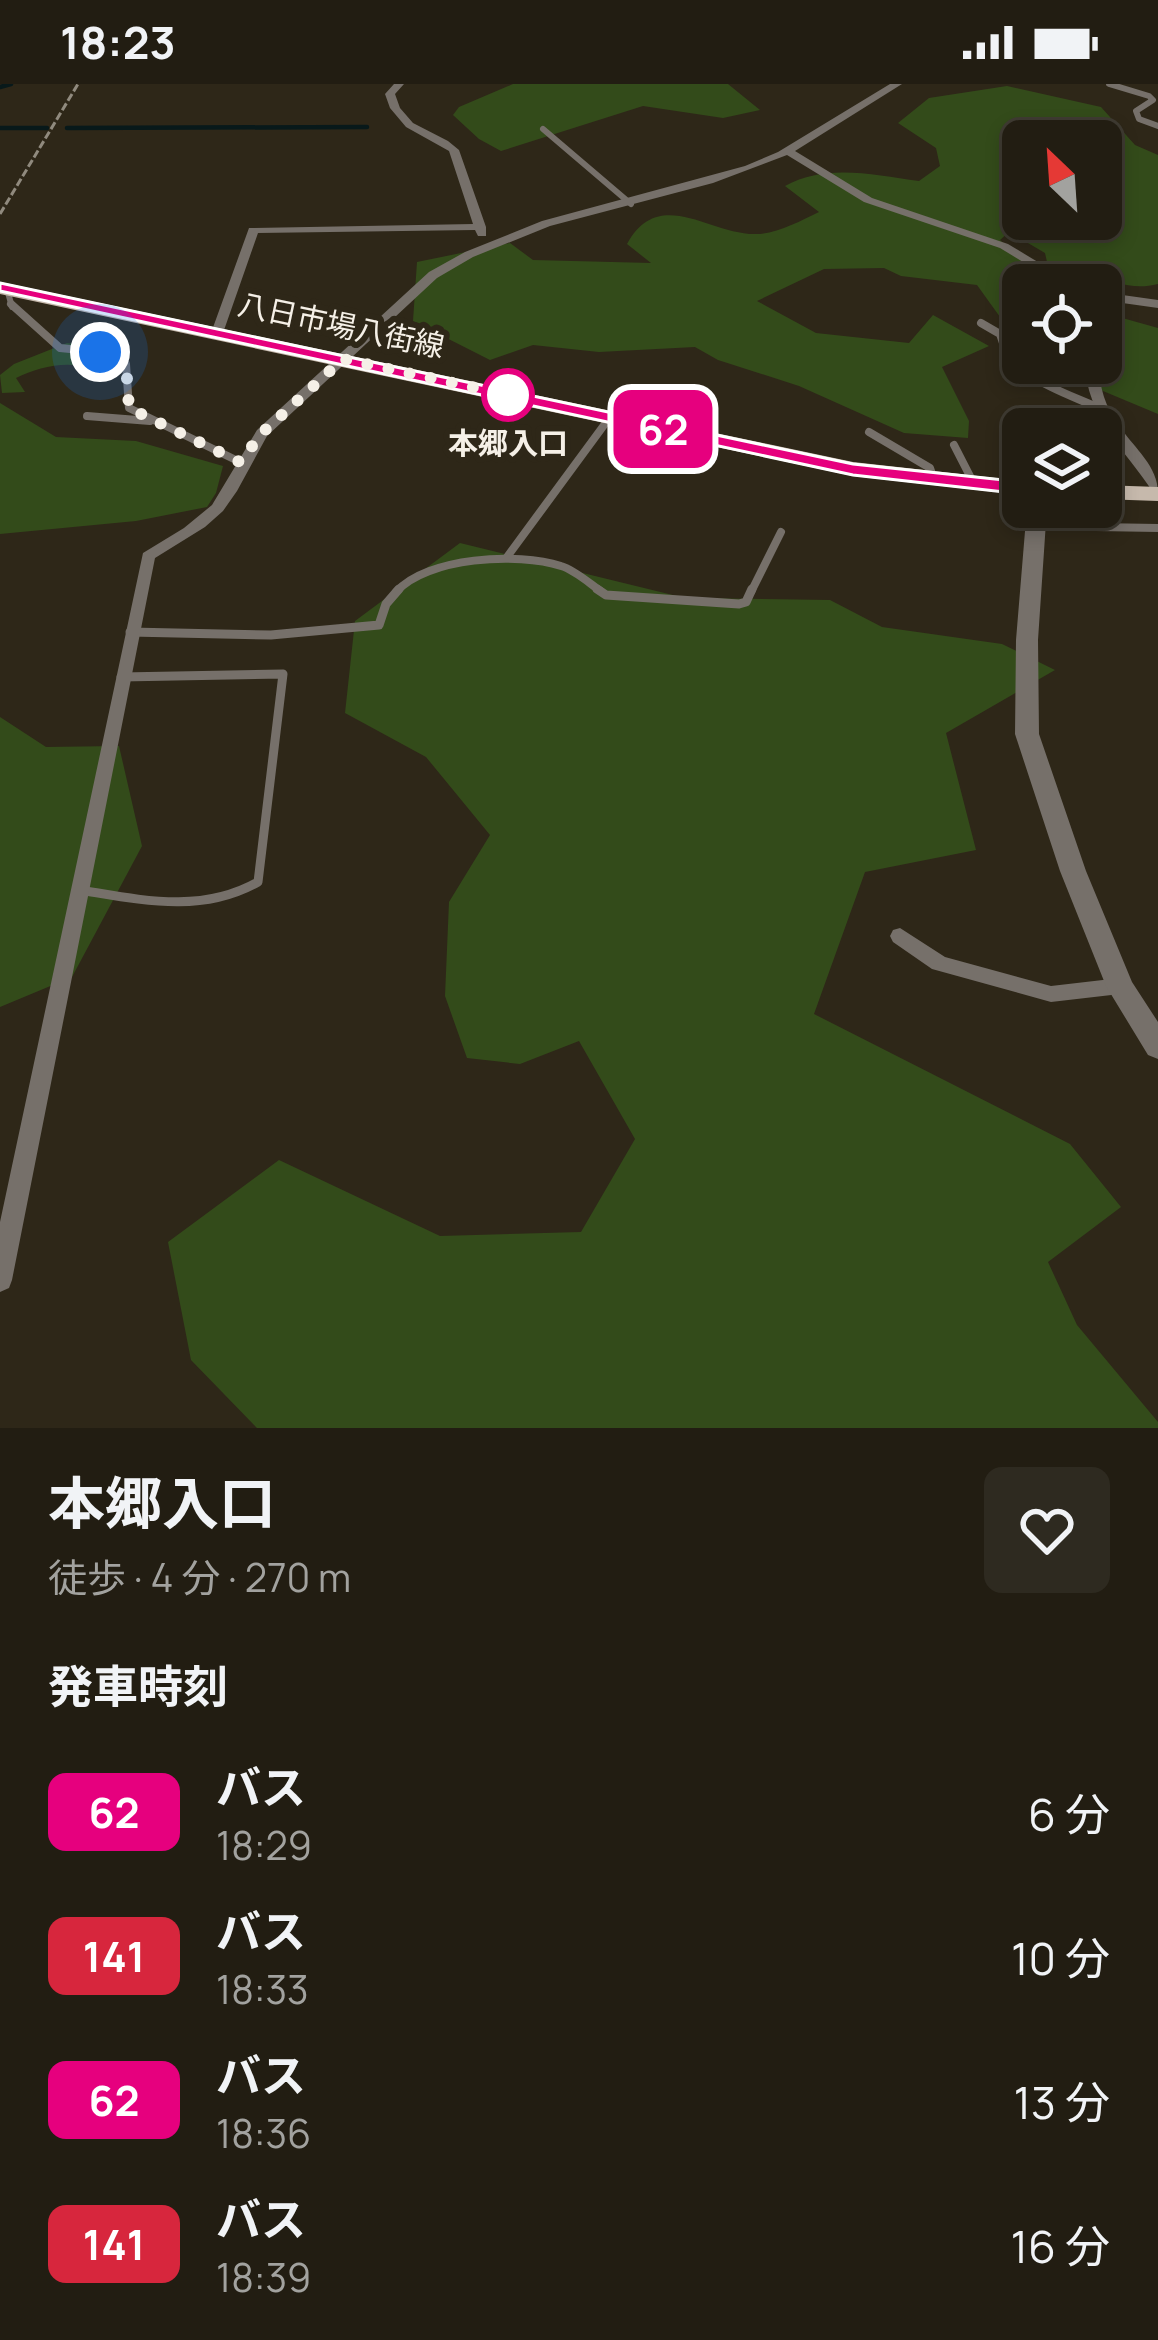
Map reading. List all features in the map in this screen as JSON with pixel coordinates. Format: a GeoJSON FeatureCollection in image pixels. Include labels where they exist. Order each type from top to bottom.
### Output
{"type":"FeatureCollection","features":[{"type":"Feature","properties":{"kind":"main road","name":"八日市場八街線"},"geometry":{"type":"LineString","coordinates":[[3,289],[853,469],[1002,486]]}},
{"type":"Feature","properties":{"kind":"main road"},"geometry":{"type":"LineString","coordinates":[[1122,492],[1158,491]]}},
{"type":"Feature","properties":{"kind":"street"},"geometry":{"type":"LineString","coordinates":[[399,84],[390,94],[391,102],[415,133],[454,150],[485,246]]}},
{"type":"Feature","properties":{"kind":"street"},"geometry":{"type":"LineString","coordinates":[[0,1280],[148,556],[195,527],[225,499],[240,462],[262,433],[433,275],[485,246],[711,182],[788,151],[897,84]]}},
{"type":"Feature","properties":{"kind":"street"},"geometry":{"type":"LineString","coordinates":[[788,151],[868,200],[1004,246],[1034,264]]}},
{"type":"Feature","properties":{"kind":"street"},"geometry":{"type":"LineString","coordinates":[[217,333],[253,230],[480,227]]}},
{"type":"Feature","properties":{"kind":"street"},"geometry":{"type":"LineString","coordinates":[[1122,299],[1158,304]]}},
{"type":"Feature","properties":{"kind":"street"},"geometry":{"type":"LineString","coordinates":[[1122,439],[1158,491]]}},
{"type":"Feature","properties":{"kind":"street"},"geometry":{"type":"LineString","coordinates":[[1035,528],[1027,640],[1027,734],[1073,872],[1120,986],[1158,1047]]}},
{"type":"Feature","properties":{"kind":"street"},"geometry":{"type":"LineString","coordinates":[[900,937],[939,963],[1051,994],[1120,986]]}},
{"type":"Feature","properties":{"kind":"lane"},"geometry":{"type":"LineString","coordinates":[[1108,84],[1149,96],[1153,100],[1136,111],[1139,119],[1158,126]]}},
{"type":"Feature","properties":{"kind":"lane"},"geometry":{"type":"LineString","coordinates":[[543,129],[631,204]]}},
{"type":"Feature","properties":{"kind":"lane"},"geometry":{"type":"LineString","coordinates":[[3,289],[13,309],[60,348],[100,352],[126,364],[129,408],[240,462]]}},
{"type":"Feature","properties":{"kind":"lane"},"geometry":{"type":"LineString","coordinates":[[982,323],[1000,334],[1004,354],[1034,377],[1097,408]]}},
{"type":"Feature","properties":{"kind":"lane"},"geometry":{"type":"LineString","coordinates":[[87,416],[150,421]]}},
{"type":"Feature","properties":{"kind":"lane"},"geometry":{"type":"LineString","coordinates":[[507,557],[610,417]]}},
{"type":"Feature","properties":{"kind":"lane"},"geometry":{"type":"LineString","coordinates":[[869,432],[930,468],[934,480]]}},
{"type":"Feature","properties":{"kind":"lane"},"geometry":{"type":"LineString","coordinates":[[953,445],[974,484]]}},
{"type":"Feature","properties":{"kind":"lane"},"geometry":{"type":"LineString","coordinates":[[1122,445],[1128,447]]}},
{"type":"Feature","properties":{"kind":"lane"},"geometry":{"type":"LineString","coordinates":[[1122,527],[1158,528]]}},
{"type":"Feature","properties":{"kind":"lane"},"geometry":{"type":"LineString","coordinates":[[130,632],[271,635],[379,625],[386,604],[408,579],[477,557],[563,566],[606,596],[740,604],[746,602],[781,532]]}},
{"type":"Feature","properties":{"kind":"lane"},"geometry":{"type":"LineString","coordinates":[[80,890],[189,905],[242,894],[258,882],[283,674],[121,677]]}},
{"type":"Feature","properties":{"kind":"path"},"geometry":{"type":"LineString","coordinates":[[0,214],[78,84]]}},
{"type":"Feature","properties":{"kind":"green space"},"geometry":{"type":"Polygon","coordinates":[[[513,84],[728,84],[760,110],[723,118],[643,106],[501,151],[453,115],[459,107],[513,84]]]}},
{"type":"Feature","properties":{"kind":"green space"},"geometry":{"type":"Polygon","coordinates":[[[1007,86],[1101,107],[1113,120],[1002,120],[1000,240],[1029,264],[1002,264],[1002,320],[977,285],[901,276],[884,268],[824,269],[757,301],[816,333],[909,343],[933,315],[989,346],[942,367],[969,421],[968,438],[904,433],[695,347],[599,352],[533,345],[490,360],[413,321],[417,262],[510,243],[533,260],[651,263],[627,244],[654,218],[686,217],[739,232],[764,233],[819,212],[785,186],[801,179],[850,173],[919,181],[940,166],[936,148],[898,123],[929,98],[1007,86]]]}},
{"type":"Feature","properties":{"kind":"green space"},"geometry":{"type":"Polygon","coordinates":[[[1122,130],[1135,145],[1158,155],[1158,284],[1122,283],[1122,264],[1047,262],[1045,253],[1023,240],[1122,240],[1122,130]]]}},
{"type":"Feature","properties":{"kind":"green space"},"geometry":{"type":"Polygon","coordinates":[[[1122,318],[1158,328],[1158,414],[1086,384],[1122,384],[1122,318]]]}},
{"type":"Feature","properties":{"kind":"green space"},"geometry":{"type":"Polygon","coordinates":[[[67,343],[98,346],[110,362],[102,374],[71,365],[37,370],[16,378],[25,392],[2,393],[0,375],[14,364],[67,343]]]}},
{"type":"Feature","properties":{"kind":"green space"},"geometry":{"type":"Polygon","coordinates":[[[0,403],[56,437],[136,441],[223,466],[216,493],[207,507],[136,521],[0,534],[0,403]]]}},
{"type":"Feature","properties":{"kind":"green space"},"geometry":{"type":"Polygon","coordinates":[[[460,543],[685,598],[830,600],[882,627],[1002,644],[1055,670],[946,733],[976,850],[865,872],[814,1014],[1070,1144],[1121,1207],[1048,1262],[1077,1325],[1158,1422],[1158,1428],[257,1428],[191,1360],[168,1242],[279,1160],[440,1236],[581,1232],[635,1139],[579,1041],[520,1064],[467,1058],[445,996],[449,902],[490,835],[426,757],[345,713],[355,621],[460,543]]]}},
{"type":"Feature","properties":{"kind":"green space"},"geometry":{"type":"Polygon","coordinates":[[[0,717],[46,747],[119,746],[142,846],[72,977],[0,1007],[0,717]]]}},
{"type":"Feature","properties":{"kind":"waterway"},"geometry":{"type":"LineString","coordinates":[[0,87],[11,84]]}},
{"type":"Feature","properties":{"kind":"waterway"},"geometry":{"type":"LineString","coordinates":[[67,128],[367,127]]}},
{"type":"Feature","properties":{"kind":"waterway"},"geometry":{"type":"LineString","coordinates":[[0,128],[47,128]]}},
{"type":"Feature","properties":{"kind":"bus line","name":"62"},"geometry":{"type":"LineString","coordinates":[[0,288],[853,469],[1002,486]]}},
{"type":"Feature","properties":{"kind":"place","name":"本郷入口"},"geometry":{"type":"Point","coordinates":[508,395]}},
{"type":"Feature","properties":{"kind":"route"},"geometry":{"type":"LineString","coordinates":[[100,352],[126,364],[129,408],[207,450],[240,462],[262,433],[343,359],[508,395]]}}]}
